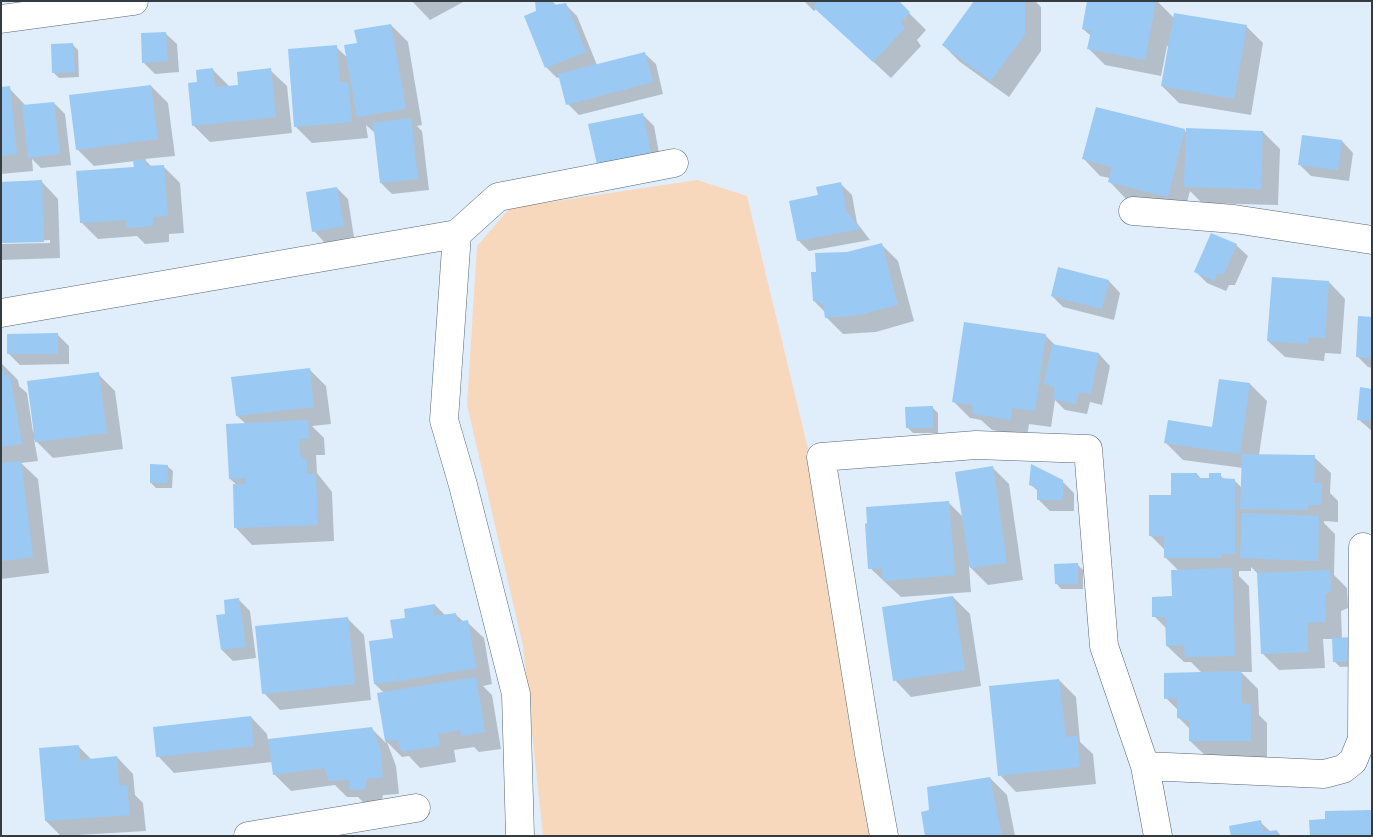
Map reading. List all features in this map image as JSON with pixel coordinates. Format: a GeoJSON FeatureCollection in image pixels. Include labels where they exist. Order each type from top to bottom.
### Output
{"type":"FeatureCollection","features":[{"type":"Feature","properties":{"kind":"street"},"geometry":{"type":"LineString","coordinates":[[1,19],[134,1]]}},
{"type":"Feature","properties":{"kind":"street"},"geometry":{"type":"LineString","coordinates":[[1,314],[457,234],[498,197],[674,162]]}},
{"type":"Feature","properties":{"kind":"street"},"geometry":{"type":"LineString","coordinates":[[1133,211],[1234,219],[1372,240]]}},
{"type":"Feature","properties":{"kind":"street"},"geometry":{"type":"LineString","coordinates":[[457,234],[444,420],[463,486],[516,694],[520,836]]}},
{"type":"Feature","properties":{"kind":"street"},"geometry":{"type":"LineString","coordinates":[[884,836],[821,457],[976,444],[1088,449],[1104,646],[1145,766],[1158,836]]}},
{"type":"Feature","properties":{"kind":"street"},"geometry":{"type":"LineString","coordinates":[[1145,766],[1324,774],[1343,769],[1353,761],[1362,739],[1363,547]]}},
{"type":"Feature","properties":{"kind":"street"},"geometry":{"type":"LineString","coordinates":[[248,836],[416,808]]}},
{"type":"Feature","properties":{"kind":"shaded area"},"geometry":{"type":"Polygon","coordinates":[[[697,180],[747,196],[809,453],[870,836],[543,836],[523,646],[467,405],[477,246],[510,208],[697,180]]]}},
{"type":"Feature","properties":{"kind":"building"},"geometry":{"type":"Polygon","coordinates":[[[535,1],[552,1],[554,5],[566,3],[586,52],[545,68],[524,16],[536,11],[535,1]]]}},
{"type":"Feature","properties":{"kind":"building"},"geometry":{"type":"Polygon","coordinates":[[[818,1],[899,1],[910,12],[901,22],[905,28],[873,62],[813,7],[818,1]]]}},
{"type":"Feature","properties":{"kind":"building"},"geometry":{"type":"Polygon","coordinates":[[[974,1],[1025,1],[1025,34],[991,81],[942,45],[974,1]]]}},
{"type":"Feature","properties":{"kind":"building"},"geometry":{"type":"Polygon","coordinates":[[[1087,1],[1156,1],[1145,60],[1087,49],[1091,31],[1082,29],[1087,1]]]}},
{"type":"Feature","properties":{"kind":"building"},"geometry":{"type":"Polygon","coordinates":[[[1174,13],[1247,25],[1234,99],[1161,86],[1174,13]]]}},
{"type":"Feature","properties":{"kind":"building"},"geometry":{"type":"Polygon","coordinates":[[[391,24],[406,109],[357,117],[344,45],[357,43],[354,30],[391,24]]]}},
{"type":"Feature","properties":{"kind":"building"},"geometry":{"type":"Polygon","coordinates":[[[166,32],[168,61],[142,63],[141,33],[166,32]]]}},
{"type":"Feature","properties":{"kind":"building"},"geometry":{"type":"Polygon","coordinates":[[[73,43],[75,72],[52,73],[51,44],[73,43]]]}},
{"type":"Feature","properties":{"kind":"building"},"geometry":{"type":"Polygon","coordinates":[[[337,45],[340,82],[348,82],[352,122],[294,127],[288,49],[337,45]]]}},
{"type":"Feature","properties":{"kind":"building"},"geometry":{"type":"Polygon","coordinates":[[[645,52],[653,82],[566,105],[558,74],[645,52]]]}},
{"type":"Feature","properties":{"kind":"building"},"geometry":{"type":"Polygon","coordinates":[[[213,68],[215,87],[238,85],[237,72],[271,68],[276,117],[192,126],[188,83],[197,82],[196,70],[213,68]]]}},
{"type":"Feature","properties":{"kind":"building"},"geometry":{"type":"Polygon","coordinates":[[[151,85],[158,139],[76,150],[69,95],[151,85]]]}},
{"type":"Feature","properties":{"kind":"building"},"geometry":{"type":"Polygon","coordinates":[[[10,86],[17,154],[1,156],[1,87],[10,86]]]}},
{"type":"Feature","properties":{"kind":"building"},"geometry":{"type":"Polygon","coordinates":[[[54,102],[60,154],[28,158],[22,105],[54,102]]]}},
{"type":"Feature","properties":{"kind":"building"},"geometry":{"type":"Polygon","coordinates":[[[1096,107],[1185,129],[1168,197],[1108,182],[1112,167],[1082,159],[1096,107]]]}},
{"type":"Feature","properties":{"kind":"building"},"geometry":{"type":"Polygon","coordinates":[[[643,113],[652,158],[598,169],[588,124],[643,113]]]}},
{"type":"Feature","properties":{"kind":"building"},"geometry":{"type":"Polygon","coordinates":[[[411,118],[418,179],[380,183],[373,123],[411,118]]]}},
{"type":"Feature","properties":{"kind":"building"},"geometry":{"type":"Polygon","coordinates":[[[1186,128],[1263,131],[1261,189],[1184,187],[1186,128]]]}},
{"type":"Feature","properties":{"kind":"building"},"geometry":{"type":"Polygon","coordinates":[[[1302,135],[1342,140],[1338,170],[1298,165],[1302,135]]]}},
{"type":"Feature","properties":{"kind":"building"},"geometry":{"type":"Polygon","coordinates":[[[146,159],[146,166],[164,165],[168,216],[153,217],[153,226],[127,228],[126,220],[80,223],[76,171],[134,167],[133,160],[146,159]]]}},
{"type":"Feature","properties":{"kind":"building"},"geometry":{"type":"Polygon","coordinates":[[[42,180],[44,242],[1,243],[1,182],[42,180]]]}},
{"type":"Feature","properties":{"kind":"building"},"geometry":{"type":"Polygon","coordinates":[[[841,182],[846,210],[860,229],[797,241],[789,201],[818,195],[816,187],[841,182]]]}},
{"type":"Feature","properties":{"kind":"building"},"geometry":{"type":"Polygon","coordinates":[[[337,187],[344,226],[312,232],[306,192],[337,187]]]}},
{"type":"Feature","properties":{"kind":"building"},"geometry":{"type":"Polygon","coordinates":[[[1211,233],[1237,244],[1224,274],[1217,274],[1215,281],[1194,272],[1211,233]]]}},
{"type":"Feature","properties":{"kind":"building"},"geometry":{"type":"Polygon","coordinates":[[[882,243],[898,305],[859,315],[825,318],[823,304],[813,301],[811,272],[816,272],[815,253],[847,252],[882,243]]]}},
{"type":"Feature","properties":{"kind":"building"},"geometry":{"type":"Polygon","coordinates":[[[1058,267],[1109,280],[1102,309],[1051,296],[1058,267]]]}},
{"type":"Feature","properties":{"kind":"building"},"geometry":{"type":"Polygon","coordinates":[[[1272,277],[1329,281],[1325,338],[1309,337],[1308,344],[1267,341],[1272,277]]]}},
{"type":"Feature","properties":{"kind":"building"},"geometry":{"type":"Polygon","coordinates":[[[1358,316],[1372,317],[1372,358],[1356,357],[1358,316]]]}},
{"type":"Feature","properties":{"kind":"building"},"geometry":{"type":"Polygon","coordinates":[[[964,322],[1046,334],[1035,411],[1012,408],[1011,420],[973,414],[972,405],[952,402],[964,322]]]}},
{"type":"Feature","properties":{"kind":"building"},"geometry":{"type":"Polygon","coordinates":[[[58,333],[58,354],[7,354],[7,334],[58,333]]]}},
{"type":"Feature","properties":{"kind":"building"},"geometry":{"type":"Polygon","coordinates":[[[1052,344],[1099,353],[1091,394],[1079,392],[1076,404],[1053,399],[1055,387],[1044,384],[1052,344]]]}},
{"type":"Feature","properties":{"kind":"building"},"geometry":{"type":"Polygon","coordinates":[[[1,363],[5,376],[10,375],[22,444],[1,447],[1,363]]]}},
{"type":"Feature","properties":{"kind":"building"},"geometry":{"type":"Polygon","coordinates":[[[310,368],[314,407],[236,416],[231,377],[310,368]]]}},
{"type":"Feature","properties":{"kind":"building"},"geometry":{"type":"Polygon","coordinates":[[[99,372],[107,433],[35,442],[27,381],[99,372]]]}},
{"type":"Feature","properties":{"kind":"building"},"geometry":{"type":"Polygon","coordinates":[[[1219,379],[1250,383],[1240,454],[1164,443],[1168,420],[1212,427],[1219,379]]]}},
{"type":"Feature","properties":{"kind":"building"},"geometry":{"type":"Polygon","coordinates":[[[1360,387],[1372,389],[1372,421],[1357,420],[1360,387]]]}},
{"type":"Feature","properties":{"kind":"building"},"geometry":{"type":"Polygon","coordinates":[[[933,406],[933,428],[906,428],[905,407],[933,406]]]}},
{"type":"Feature","properties":{"kind":"building"},"geometry":{"type":"Polygon","coordinates":[[[308,420],[309,439],[299,439],[300,455],[307,461],[307,474],[316,474],[318,525],[234,528],[233,484],[246,484],[246,478],[229,479],[226,424],[308,420]]]}},
{"type":"Feature","properties":{"kind":"building"},"geometry":{"type":"Polygon","coordinates":[[[1242,454],[1315,455],[1314,483],[1322,483],[1321,505],[1308,505],[1308,510],[1240,509],[1242,454]]]}},
{"type":"Feature","properties":{"kind":"building"},"geometry":{"type":"Polygon","coordinates":[[[21,461],[33,557],[1,561],[1,463],[21,461]]]}},
{"type":"Feature","properties":{"kind":"building"},"geometry":{"type":"Polygon","coordinates":[[[150,464],[168,465],[167,483],[150,483],[150,464]]]}},
{"type":"Feature","properties":{"kind":"building"},"geometry":{"type":"Polygon","coordinates":[[[1031,464],[1063,480],[1063,500],[1037,500],[1037,488],[1029,485],[1031,464]]]}},
{"type":"Feature","properties":{"kind":"building"},"geometry":{"type":"Polygon","coordinates":[[[993,466],[1007,563],[970,568],[955,472],[993,466]]]}},
{"type":"Feature","properties":{"kind":"building"},"geometry":{"type":"Polygon","coordinates":[[[1171,473],[1197,473],[1197,478],[1209,478],[1209,473],[1221,473],[1221,478],[1235,479],[1235,554],[1222,554],[1222,558],[1164,558],[1164,536],[1149,536],[1149,495],[1171,495],[1171,473]]]}},
{"type":"Feature","properties":{"kind":"building"},"geometry":{"type":"Polygon","coordinates":[[[949,501],[955,575],[883,581],[882,568],[868,569],[865,524],[867,523],[866,507],[949,501]]]}},
{"type":"Feature","properties":{"kind":"building"},"geometry":{"type":"Polygon","coordinates":[[[1242,513],[1319,516],[1318,561],[1240,558],[1242,513]]]}},
{"type":"Feature","properties":{"kind":"building"},"geometry":{"type":"Polygon","coordinates":[[[1078,563],[1078,584],[1055,584],[1054,564],[1078,563]]]}},
{"type":"Feature","properties":{"kind":"building"},"geometry":{"type":"Polygon","coordinates":[[[1232,568],[1235,656],[1185,657],[1184,645],[1166,646],[1165,617],[1152,617],[1152,597],[1172,596],[1171,570],[1232,568]]]}},
{"type":"Feature","properties":{"kind":"building"},"geometry":{"type":"Polygon","coordinates":[[[1330,570],[1331,591],[1325,594],[1326,622],[1307,623],[1308,652],[1261,654],[1257,573],[1330,570]]]}},
{"type":"Feature","properties":{"kind":"building"},"geometry":{"type":"Polygon","coordinates":[[[953,596],[965,670],[893,681],[882,607],[953,596]]]}},
{"type":"Feature","properties":{"kind":"building"},"geometry":{"type":"Polygon","coordinates":[[[239,598],[246,647],[221,650],[216,615],[225,614],[224,600],[239,598]]]}},
{"type":"Feature","properties":{"kind":"building"},"geometry":{"type":"Polygon","coordinates":[[[435,604],[434,616],[456,613],[457,622],[468,620],[476,668],[400,681],[398,672],[399,681],[374,684],[369,641],[393,638],[390,620],[405,618],[404,609],[435,604]]]}},
{"type":"Feature","properties":{"kind":"building"},"geometry":{"type":"Polygon","coordinates":[[[348,617],[355,684],[262,694],[255,626],[348,617]]]}},
{"type":"Feature","properties":{"kind":"building"},"geometry":{"type":"Polygon","coordinates":[[[1356,637],[1357,661],[1333,662],[1332,638],[1356,637]]]}},
{"type":"Feature","properties":{"kind":"building"},"geometry":{"type":"Polygon","coordinates":[[[1241,671],[1242,703],[1251,705],[1251,741],[1189,741],[1189,721],[1177,718],[1177,698],[1164,699],[1164,673],[1241,671]]]}},
{"type":"Feature","properties":{"kind":"building"},"geometry":{"type":"Polygon","coordinates":[[[476,677],[485,732],[461,736],[460,730],[438,734],[440,746],[402,752],[397,740],[385,741],[377,693],[476,677]]]}},
{"type":"Feature","properties":{"kind":"building"},"geometry":{"type":"Polygon","coordinates":[[[1059,679],[1066,737],[1077,736],[1080,767],[998,776],[989,686],[1059,679]]]}},
{"type":"Feature","properties":{"kind":"building"},"geometry":{"type":"Polygon","coordinates":[[[251,716],[254,746],[156,757],[153,727],[251,716]]]}},
{"type":"Feature","properties":{"kind":"building"},"geometry":{"type":"Polygon","coordinates":[[[372,727],[380,748],[383,777],[367,779],[364,790],[350,790],[349,780],[329,781],[324,768],[273,775],[268,739],[372,727]]]}},
{"type":"Feature","properties":{"kind":"building"},"geometry":{"type":"Polygon","coordinates":[[[79,745],[80,760],[117,756],[119,786],[127,785],[130,815],[45,821],[39,748],[79,745]]]}},
{"type":"Feature","properties":{"kind":"building"},"geometry":{"type":"Polygon","coordinates":[[[990,777],[1002,836],[925,836],[921,812],[929,810],[927,787],[990,777]]]}},
{"type":"Feature","properties":{"kind":"building"},"geometry":{"type":"Polygon","coordinates":[[[1372,810],[1372,836],[1310,836],[1309,820],[1325,819],[1325,811],[1372,810]]]}},
{"type":"Feature","properties":{"kind":"building"},"geometry":{"type":"Polygon","coordinates":[[[1261,820],[1263,832],[1277,830],[1278,836],[1231,836],[1229,826],[1261,820]]]}}]}
